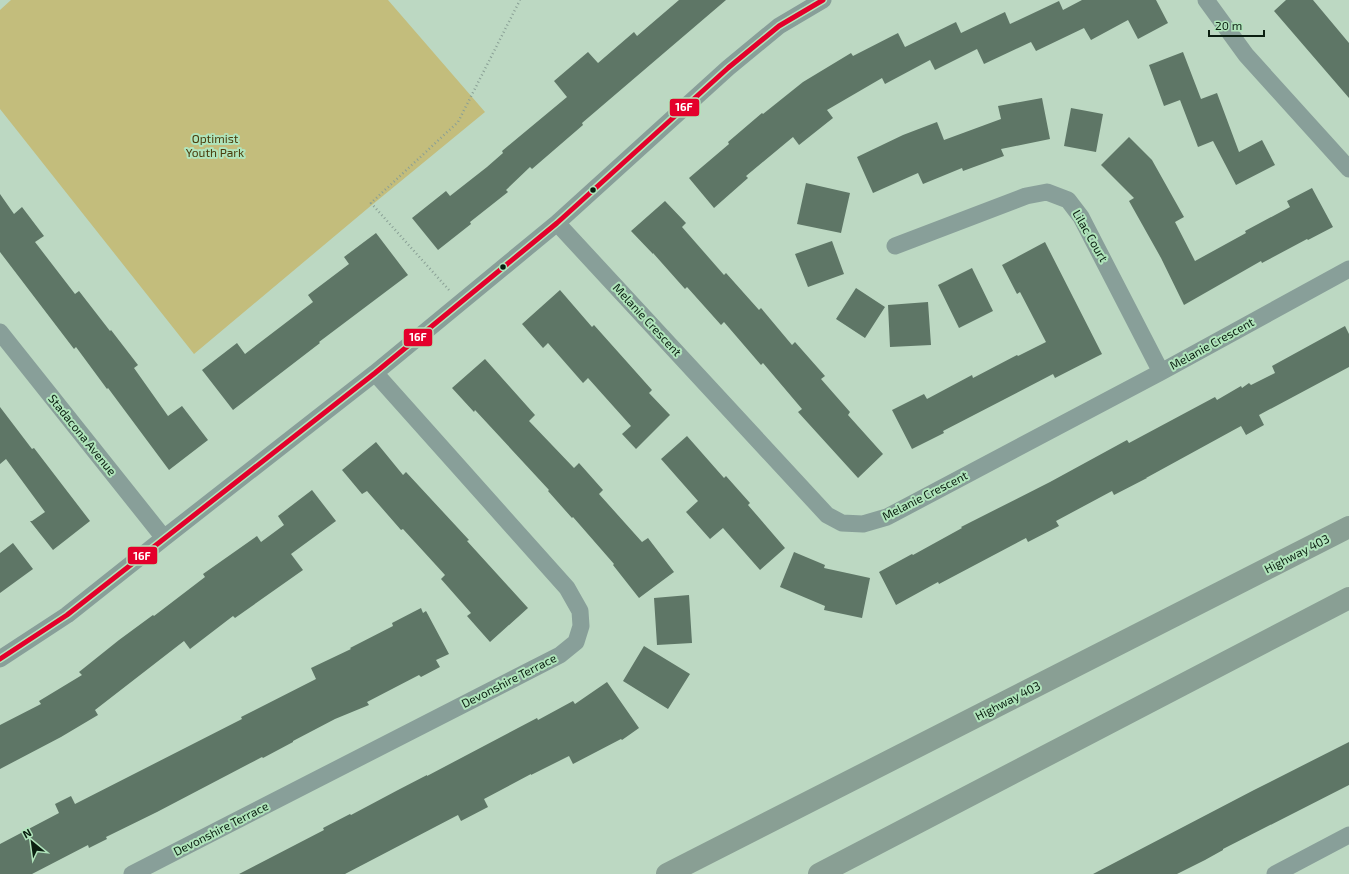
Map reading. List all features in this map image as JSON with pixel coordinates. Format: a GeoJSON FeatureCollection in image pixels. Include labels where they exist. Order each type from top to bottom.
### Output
{"type":"FeatureCollection","features":[{"type":"Feature","properties":{"kind":"highway","name":"Highway 403"},"geometry":{"type":"LineString","coordinates":[[666,874],[1349,528]]}},
{"type":"Feature","properties":{"kind":"highway"},"geometry":{"type":"LineString","coordinates":[[819,874],[1349,598]]}},
{"type":"Feature","properties":{"kind":"street"},"geometry":{"type":"LineString","coordinates":[[0,659],[67,615],[375,373],[557,223],[745,54],[779,26],[823,0]]}},
{"type":"Feature","properties":{"kind":"street"},"geometry":{"type":"LineString","coordinates":[[1206,0],[1246,55],[1349,169]]}},
{"type":"Feature","properties":{"kind":"street","name":"Lilac Court"},"geometry":{"type":"LineString","coordinates":[[895,246],[1026,196],[1047,192],[1068,200],[1081,217],[1161,372]]}},
{"type":"Feature","properties":{"kind":"street","name":"Melanie Crescent"},"geometry":{"type":"LineString","coordinates":[[557,223],[827,515],[842,523],[862,524],[887,517],[1161,372],[1349,269]]}},
{"type":"Feature","properties":{"kind":"street","name":"Stadacona Avenue"},"geometry":{"type":"LineString","coordinates":[[3,343],[164,538]]}},
{"type":"Feature","properties":{"kind":"street","name":"Devonshire Terrace"},"geometry":{"type":"LineString","coordinates":[[132,874],[560,656],[576,642],[581,626],[580,611],[567,588],[375,373]]}},
{"type":"Feature","properties":{"kind":"street"},"geometry":{"type":"LineString","coordinates":[[1275,874],[1349,835]]}},
{"type":"Feature","properties":{"kind":"path"},"geometry":{"type":"LineString","coordinates":[[460,303],[371,203],[458,122],[520,0]]}},
{"type":"Feature","properties":{"kind":"green space","name":"Optimist Youth Park"},"geometry":{"type":"Polygon","coordinates":[[[11,0],[388,0],[485,112],[194,354],[0,109],[0,10],[11,0]]]}},
{"type":"Feature","properties":{"kind":"building"},"geometry":{"type":"Polygon","coordinates":[[[679,0],[726,0],[582,123],[583,125],[532,169],[530,167],[506,190],[508,192],[438,250],[412,218],[446,191],[450,196],[487,167],[503,153],[502,151],[567,97],[554,81],[588,52],[598,63],[634,32],[637,36],[679,0]]]}},
{"type":"Feature","properties":{"kind":"building"},"geometry":{"type":"Polygon","coordinates":[[[1082,0],[1156,0],[1168,23],[1138,39],[1128,20],[1091,40],[1084,28],[1036,51],[1031,42],[984,64],[977,49],[935,70],[930,60],[885,84],[882,78],[827,110],[833,118],[799,145],[793,137],[746,176],[748,178],[714,208],[689,178],[729,144],[728,142],[762,113],[763,114],[803,82],[851,53],[853,56],[898,33],[905,47],[956,22],[961,33],[1005,12],[1010,24],[1059,1],[1063,10],[1082,0]]]}},
{"type":"Feature","properties":{"kind":"building"},"geometry":{"type":"Polygon","coordinates":[[[1286,0],[1313,0],[1349,43],[1349,98],[1274,11],[1286,0]]]}},
{"type":"Feature","properties":{"kind":"building"},"geometry":{"type":"Polygon","coordinates":[[[1183,52],[1201,99],[1217,93],[1239,152],[1262,140],[1275,165],[1236,185],[1213,141],[1198,147],[1180,100],[1164,106],[1149,65],[1183,52]]]}},
{"type":"Feature","properties":{"kind":"building"},"geometry":{"type":"Polygon","coordinates":[[[1042,98],[1050,139],[1001,149],[1004,156],[963,171],[962,168],[923,184],[918,173],[873,193],[857,157],[903,135],[937,122],[944,140],[1001,119],[998,106],[1042,98]]]}},
{"type":"Feature","properties":{"kind":"building"},"geometry":{"type":"Polygon","coordinates":[[[1071,108],[1103,114],[1096,152],[1064,146],[1071,108]]]}},
{"type":"Feature","properties":{"kind":"building"},"geometry":{"type":"Polygon","coordinates":[[[1129,137],[1152,160],[1184,217],[1175,222],[1195,261],[1246,233],[1245,231],[1290,207],[1287,201],[1312,188],[1333,227],[1262,263],[1261,261],[1184,305],[1161,258],[1129,201],[1134,198],[1101,165],[1129,137]]]}},
{"type":"Feature","properties":{"kind":"building"},"geometry":{"type":"Polygon","coordinates":[[[806,183],[850,193],[841,233],[797,224],[806,183]]]}},
{"type":"Feature","properties":{"kind":"building"},"geometry":{"type":"Polygon","coordinates":[[[0,194],[14,214],[22,207],[44,236],[35,242],[75,294],[79,291],[138,365],[134,368],[168,416],[182,406],[208,440],[169,470],[108,388],[107,389],[76,347],[74,349],[0,252],[0,194]]]}},
{"type":"Feature","properties":{"kind":"building"},"geometry":{"type":"Polygon","coordinates":[[[665,201],[686,223],[682,227],[724,275],[726,273],[759,310],[761,308],[792,345],[795,342],[825,376],[821,379],[850,412],[848,415],[883,454],[858,478],[798,412],[802,409],[763,363],[761,365],[724,322],[721,325],[687,287],[685,289],[631,231],[665,201]]]}},
{"type":"Feature","properties":{"kind":"building"},"geometry":{"type":"Polygon","coordinates":[[[376,233],[408,275],[319,342],[320,343],[233,410],[202,370],[237,343],[245,354],[313,302],[308,295],[349,264],[344,257],[376,233]]]}},
{"type":"Feature","properties":{"kind":"building"},"geometry":{"type":"Polygon","coordinates":[[[832,241],[844,274],[808,287],[795,254],[832,241]]]}},
{"type":"Feature","properties":{"kind":"building"},"geometry":{"type":"Polygon","coordinates":[[[1045,242],[1102,354],[1055,378],[1053,374],[943,431],[944,433],[912,449],[892,410],[924,394],[927,399],[972,375],[973,378],[1046,342],[1020,292],[1017,294],[1002,265],[1045,242]]]}},
{"type":"Feature","properties":{"kind":"building"},"geometry":{"type":"Polygon","coordinates":[[[972,268],[993,311],[959,328],[938,285],[972,268]]]}},
{"type":"Feature","properties":{"kind":"building"},"geometry":{"type":"Polygon","coordinates":[[[856,288],[885,307],[865,338],[836,319],[856,288]]]}},
{"type":"Feature","properties":{"kind":"building"},"geometry":{"type":"Polygon","coordinates":[[[560,290],[592,327],[594,325],[652,390],[649,393],[670,415],[636,449],[622,434],[631,426],[588,378],[583,383],[548,343],[543,348],[522,324],[560,290]]]}},
{"type":"Feature","properties":{"kind":"building"},"geometry":{"type":"Polygon","coordinates":[[[928,302],[931,345],[890,347],[888,305],[928,302]]]}},
{"type":"Feature","properties":{"kind":"building"},"geometry":{"type":"Polygon","coordinates":[[[1345,326],[1349,334],[1349,367],[1259,415],[1264,425],[1246,435],[1241,426],[1114,495],[1112,491],[1056,521],[1059,526],[1028,542],[1026,538],[939,584],[938,582],[896,605],[879,572],[1127,440],[1129,443],[1215,397],[1217,400],[1241,386],[1242,388],[1249,383],[1251,385],[1275,373],[1272,366],[1345,326]]]}},
{"type":"Feature","properties":{"kind":"building"},"geometry":{"type":"Polygon","coordinates":[[[485,359],[535,415],[529,421],[574,468],[579,463],[603,490],[599,494],[642,542],[648,538],[674,572],[639,598],[613,565],[614,564],[548,491],[549,490],[475,410],[474,412],[452,388],[485,359]]]}},
{"type":"Feature","properties":{"kind":"building"},"geometry":{"type":"Polygon","coordinates":[[[0,407],[32,449],[34,448],[90,521],[53,550],[30,521],[45,512],[6,459],[0,464],[0,407]]]}},
{"type":"Feature","properties":{"kind":"building"},"geometry":{"type":"Polygon","coordinates":[[[687,436],[724,478],[726,476],[750,503],[748,505],[785,548],[760,570],[723,528],[710,539],[686,512],[698,501],[661,459],[687,436]]]}},
{"type":"Feature","properties":{"kind":"building"},"geometry":{"type":"Polygon","coordinates":[[[376,442],[403,475],[406,472],[469,540],[467,541],[528,608],[490,642],[467,616],[471,613],[441,579],[445,575],[403,529],[401,530],[367,491],[362,494],[342,470],[376,442]]]}},
{"type":"Feature","properties":{"kind":"building"},"geometry":{"type":"Polygon","coordinates":[[[312,490],[336,521],[291,554],[303,570],[235,618],[233,616],[190,649],[184,641],[95,710],[98,715],[61,737],[0,769],[0,725],[41,704],[39,701],[82,675],[79,672],[119,640],[153,615],[154,616],[205,577],[203,574],[257,536],[261,542],[284,525],[278,516],[312,490]]]}},
{"type":"Feature","properties":{"kind":"building"},"geometry":{"type":"Polygon","coordinates":[[[13,543],[33,569],[0,593],[0,553],[13,543]]]}},
{"type":"Feature","properties":{"kind":"building"},"geometry":{"type":"Polygon","coordinates":[[[794,552],[825,565],[824,568],[870,578],[862,618],[824,610],[825,606],[780,587],[794,552]]]}},
{"type":"Feature","properties":{"kind":"building"},"geometry":{"type":"Polygon","coordinates":[[[689,595],[692,643],[657,645],[654,598],[689,595]]]}},
{"type":"Feature","properties":{"kind":"building"},"geometry":{"type":"Polygon","coordinates":[[[421,608],[423,613],[426,611],[449,654],[436,660],[440,667],[421,677],[419,675],[367,702],[369,705],[335,719],[263,758],[262,757],[106,837],[107,839],[89,848],[88,845],[32,874],[0,874],[0,844],[59,813],[55,804],[71,796],[75,804],[242,719],[241,717],[316,679],[311,668],[351,649],[350,648],[393,626],[392,623],[421,608]]]}},
{"type":"Feature","properties":{"kind":"building"},"geometry":{"type":"Polygon","coordinates":[[[644,646],[690,674],[668,709],[623,681],[644,646]]]}},
{"type":"Feature","properties":{"kind":"building"},"geometry":{"type":"Polygon","coordinates":[[[607,682],[639,728],[622,740],[621,739],[573,764],[569,756],[531,774],[484,799],[488,807],[461,821],[458,815],[345,874],[239,874],[324,830],[323,828],[427,776],[537,718],[538,720],[573,701],[575,704],[607,682]]]}},
{"type":"Feature","properties":{"kind":"building"},"geometry":{"type":"Polygon","coordinates":[[[1349,742],[1349,785],[1223,849],[1205,860],[1177,874],[1093,874],[1254,790],[1349,742]]]}},
{"type":"Feature","properties":{"kind":"transit line","name":"16F"},"geometry":{"type":"LineString","coordinates":[[0,659],[67,615],[375,373],[557,223],[728,68],[779,26],[823,0]]}}]}
